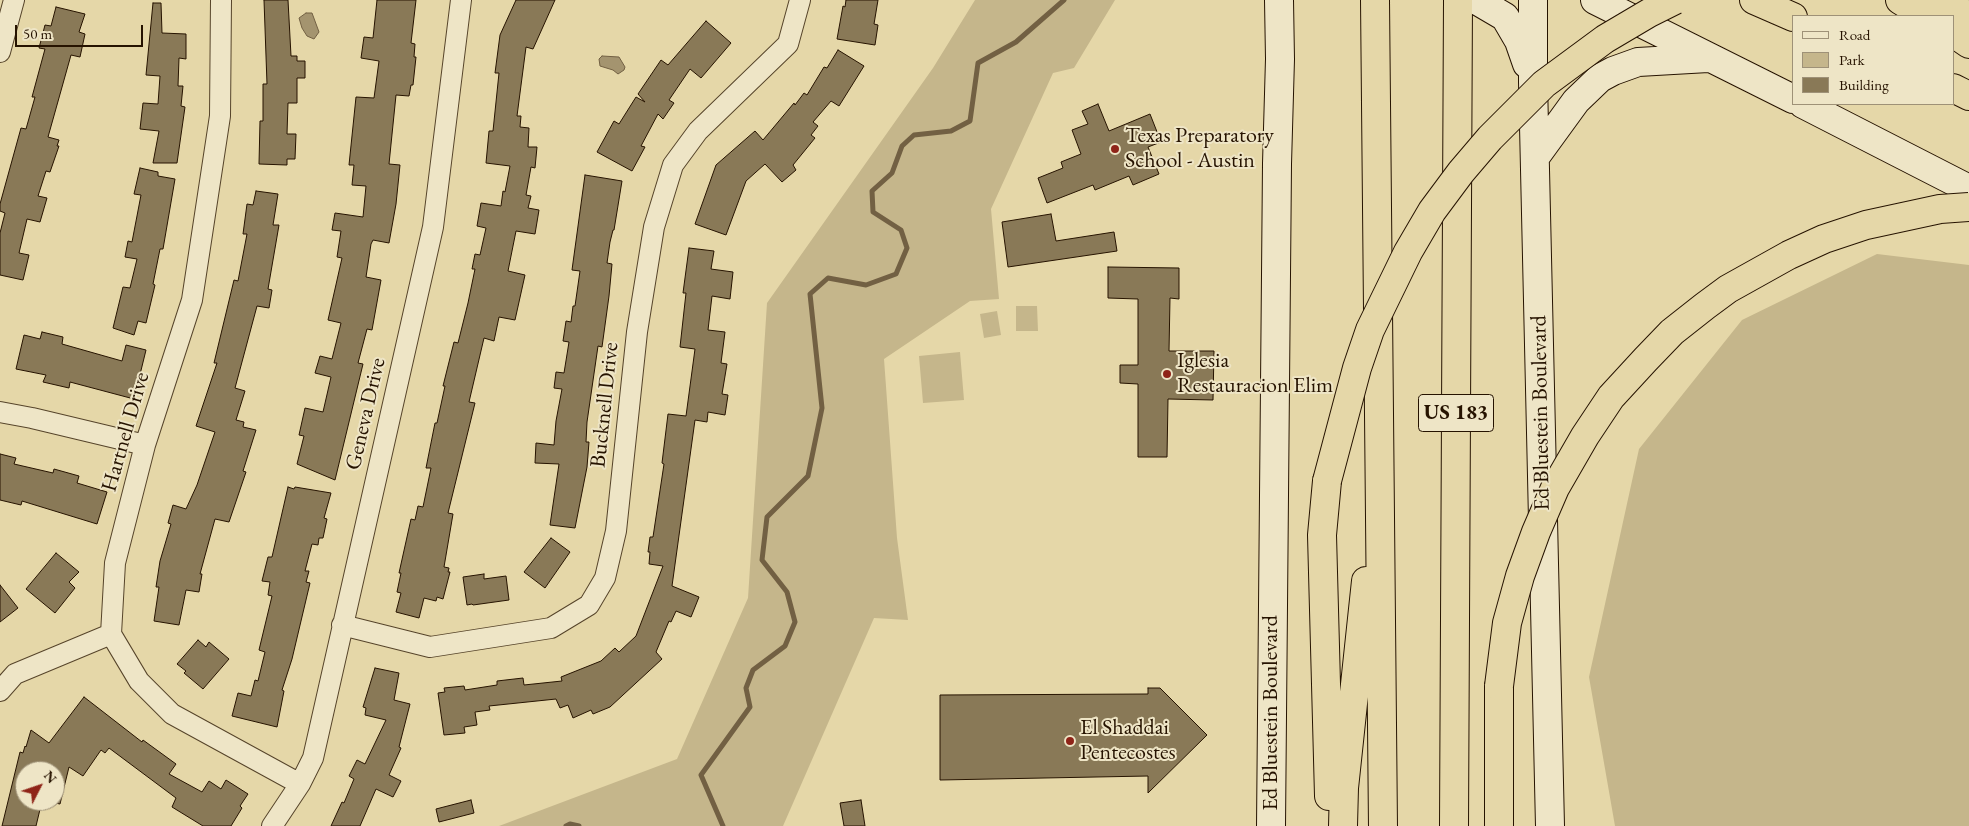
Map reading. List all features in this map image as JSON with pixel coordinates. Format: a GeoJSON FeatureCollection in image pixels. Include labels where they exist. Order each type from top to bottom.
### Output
{"type":"FeatureCollection","features":[{"type":"Feature","properties":{"kind":"highway"},"geometry":{"type":"LineString","coordinates":[[1375,0],[1383,826]]}},
{"type":"Feature","properties":{"kind":"highway","name":"US 183"},"geometry":{"type":"LineString","coordinates":[[1454,826],[1458,0]]}},
{"type":"Feature","properties":{"kind":"highway"},"geometry":{"type":"LineString","coordinates":[[1330,826],[1322,534],[1328,480],[1357,368],[1370,330],[1408,252],[1432,211],[1461,172],[1490,138],[1544,84],[1570,63],[1605,39],[1674,0]]}},
{"type":"Feature","properties":{"kind":"highway"},"geometry":{"type":"LineString","coordinates":[[1754,0],[1792,18]]}},
{"type":"Feature","properties":{"kind":"highway"},"geometry":{"type":"LineString","coordinates":[[1900,0],[1924,15]]}},
{"type":"Feature","properties":{"kind":"highway"},"geometry":{"type":"LineString","coordinates":[[1938,0],[1969,16]]}},
{"type":"Feature","properties":{"kind":"highway"},"geometry":{"type":"LineString","coordinates":[[1954,35],[1969,44]]}},
{"type":"Feature","properties":{"kind":"highway"},"geometry":{"type":"LineString","coordinates":[[1954,88],[1969,96]]}},
{"type":"Feature","properties":{"kind":"highway"},"geometry":{"type":"LineString","coordinates":[[1499,826],[1499,686],[1507,623],[1520,576],[1555,488],[1585,436],[1611,397],[1672,332],[1728,289],[1772,264],[1824,238],[1866,225],[1940,208],[1969,207]]}},
{"type":"Feature","properties":{"kind":"highway"},"geometry":{"type":"LineString","coordinates":[[1343,826],[1344,788],[1380,443]]}},
{"type":"Feature","properties":{"kind":"main road","name":"Ed Bluestein Boulevard"},"geometry":{"type":"LineString","coordinates":[[1533,0],[1533,82],[1550,826]]}},
{"type":"Feature","properties":{"kind":"main road"},"geometry":{"type":"LineString","coordinates":[[1595,0],[1792,98]]}},
{"type":"Feature","properties":{"kind":"main road"},"geometry":{"type":"LineString","coordinates":[[1620,0],[1649,27]]}},
{"type":"Feature","properties":{"kind":"main road","name":"Ed Bluestein Boulevard"},"geometry":{"type":"LineString","coordinates":[[1271,826],[1276,174],[1280,59],[1279,2]]}},
{"type":"Feature","properties":{"kind":"main road"},"geometry":{"type":"LineString","coordinates":[[1486,5],[1505,17],[1512,26],[1519,40],[1533,82]]}},
{"type":"Feature","properties":{"kind":"main road"},"geometry":{"type":"LineString","coordinates":[[1536,156],[1576,101],[1594,84],[1613,71],[1638,62],[1714,58]]}},
{"type":"Feature","properties":{"kind":"main road"},"geometry":{"type":"LineString","coordinates":[[1805,105],[1969,189]]}},
{"type":"Feature","properties":{"kind":"street"},"geometry":{"type":"LineString","coordinates":[[0,52],[14,0]]}},
{"type":"Feature","properties":{"kind":"street","name":"Hartnell Drive"},"geometry":{"type":"LineString","coordinates":[[111,634],[115,563],[145,445],[192,300],[220,116],[221,0]]}},
{"type":"Feature","properties":{"kind":"street","name":"Geneva Drive"},"geometry":{"type":"LineString","coordinates":[[272,826],[300,784],[313,758],[433,227],[462,0]]}},
{"type":"Feature","properties":{"kind":"street","name":"Bucknell Drive"},"geometry":{"type":"LineString","coordinates":[[342,625],[430,646],[551,628],[589,605],[605,578],[616,531],[637,332],[654,227],[673,165],[698,131],[788,44],[800,0]]}},
{"type":"Feature","properties":{"kind":"street"},"geometry":{"type":"LineString","coordinates":[[0,412],[145,445]]}},
{"type":"Feature","properties":{"kind":"street"},"geometry":{"type":"LineString","coordinates":[[0,691],[15,674],[111,634],[139,681],[172,714],[300,784]]}},
{"type":"Feature","properties":{"kind":"green space"},"geometry":{"type":"Polygon","coordinates":[[[975,0],[1115,0],[1074,68],[1053,73],[991,209],[999,299],[970,301],[884,359],[897,538],[908,620],[874,618],[783,826],[499,826],[677,759],[748,598],[767,303],[933,68],[975,0]]]}},
{"type":"Feature","properties":{"kind":"green space"},"geometry":{"type":"Polygon","coordinates":[[[1877,254],[1969,265],[1969,826],[1615,826],[1589,677],[1639,449],[1742,320],[1877,254]]]}},
{"type":"Feature","properties":{"kind":"green space"},"geometry":{"type":"Polygon","coordinates":[[[1016,306],[1037,306],[1038,331],[1016,331],[1016,306]]]}},
{"type":"Feature","properties":{"kind":"green space"},"geometry":{"type":"Polygon","coordinates":[[[997,311],[1001,335],[984,338],[980,314],[997,311]]]}},
{"type":"Feature","properties":{"kind":"green space"},"geometry":{"type":"Polygon","coordinates":[[[960,352],[964,400],[923,403],[919,356],[960,352]]]}},
{"type":"Feature","properties":{"kind":"shaded area"},"geometry":{"type":"Polygon","coordinates":[[[306,13],[312,13],[319,32],[314,39],[307,36],[302,28],[299,18],[306,13]]]}},
{"type":"Feature","properties":{"kind":"shaded area"},"geometry":{"type":"Polygon","coordinates":[[[602,56],[619,57],[625,67],[624,70],[618,74],[613,70],[600,66],[599,59],[602,56]]]}},
{"type":"Feature","properties":{"kind":"building"},"geometry":{"type":"Polygon","coordinates":[[[264,0],[288,0],[291,56],[297,56],[297,61],[305,61],[305,78],[297,78],[297,103],[288,103],[287,134],[296,134],[295,159],[287,159],[287,165],[259,164],[260,121],[263,121],[263,84],[267,84],[264,0]]]}},
{"type":"Feature","properties":{"kind":"building"},"geometry":{"type":"Polygon","coordinates":[[[377,0],[416,0],[411,43],[415,44],[414,57],[416,57],[413,85],[411,85],[409,96],[396,95],[389,164],[400,165],[396,204],[389,243],[373,240],[371,244],[366,277],[381,280],[372,330],[367,329],[358,363],[363,364],[335,480],[297,464],[304,436],[299,435],[305,408],[323,412],[331,377],[315,373],[320,356],[332,359],[341,323],[328,320],[342,258],[337,257],[341,231],[332,230],[335,213],[363,217],[366,186],[352,185],[354,165],[349,165],[356,97],[374,98],[379,61],[361,58],[364,37],[373,38],[377,0]]]}},
{"type":"Feature","properties":{"kind":"building"},"geometry":{"type":"Polygon","coordinates":[[[516,0],[555,0],[533,49],[526,47],[517,116],[521,116],[520,127],[529,128],[528,147],[537,147],[535,168],[531,167],[526,195],[531,196],[528,208],[539,210],[535,234],[516,231],[508,271],[525,275],[515,320],[499,317],[494,341],[484,338],[469,402],[475,403],[448,513],[453,514],[444,567],[449,568],[448,572],[450,572],[443,599],[437,597],[436,601],[424,598],[419,618],[396,612],[401,593],[397,592],[401,573],[399,573],[411,519],[415,520],[418,506],[423,507],[431,468],[426,468],[445,386],[443,386],[454,342],[458,343],[468,303],[475,269],[472,269],[475,254],[480,255],[486,228],[477,226],[481,203],[501,206],[503,191],[505,192],[510,166],[486,163],[489,131],[493,131],[499,73],[495,73],[500,35],[516,0]]]}},
{"type":"Feature","properties":{"kind":"building"},"geometry":{"type":"Polygon","coordinates":[[[846,0],[878,0],[874,24],[878,25],[875,45],[837,39],[843,6],[845,7],[846,0]]]}},
{"type":"Feature","properties":{"kind":"building"},"geometry":{"type":"Polygon","coordinates":[[[153,3],[161,3],[162,33],[186,34],[186,59],[179,58],[178,86],[183,86],[181,106],[185,107],[177,163],[153,163],[159,131],[140,129],[143,103],[158,104],[160,76],[146,75],[153,3]]]}},
{"type":"Feature","properties":{"kind":"building"},"geometry":{"type":"Polygon","coordinates":[[[56,7],[85,14],[79,32],[85,34],[80,57],[71,55],[48,137],[59,140],[57,146],[59,146],[50,172],[46,171],[38,196],[47,198],[40,222],[27,219],[19,253],[29,255],[23,280],[0,275],[0,233],[5,213],[0,211],[0,204],[21,128],[26,129],[35,97],[32,97],[45,49],[39,48],[45,25],[51,26],[56,7]]]}},
{"type":"Feature","properties":{"kind":"building"},"geometry":{"type":"Polygon","coordinates":[[[706,21],[731,43],[701,78],[690,69],[669,100],[674,103],[663,119],[658,114],[641,146],[645,147],[632,171],[597,152],[614,121],[619,124],[636,97],[645,102],[638,94],[661,60],[668,65],[706,21]]]}},
{"type":"Feature","properties":{"kind":"building"},"geometry":{"type":"Polygon","coordinates":[[[838,50],[864,66],[839,106],[831,101],[813,122],[818,126],[811,135],[815,138],[793,165],[796,170],[782,182],[765,164],[746,181],[726,235],[695,224],[716,165],[755,131],[763,140],[794,103],[795,105],[804,93],[807,95],[824,67],[827,68],[838,50]]]}},
{"type":"Feature","properties":{"kind":"building"},"geometry":{"type":"Polygon","coordinates":[[[1098,104],[1109,131],[1150,114],[1161,142],[1148,147],[1159,174],[1133,185],[1129,176],[1095,190],[1093,185],[1047,203],[1038,178],[1063,168],[1061,162],[1081,154],[1072,130],[1088,124],[1082,111],[1098,104]]]}},
{"type":"Feature","properties":{"kind":"building"},"geometry":{"type":"Polygon","coordinates":[[[140,168],[158,172],[158,176],[175,179],[163,249],[160,249],[153,284],[155,285],[146,323],[138,321],[134,335],[113,328],[123,287],[130,288],[137,259],[125,257],[128,241],[132,242],[141,195],[134,194],[140,168]]]}},
{"type":"Feature","properties":{"kind":"building"},"geometry":{"type":"Polygon","coordinates":[[[585,175],[622,181],[607,263],[612,264],[609,296],[602,347],[598,346],[587,422],[586,442],[589,442],[587,467],[575,528],[550,525],[559,464],[535,463],[536,443],[554,445],[562,389],[554,388],[556,372],[564,373],[569,342],[563,341],[566,321],[571,322],[573,306],[575,306],[580,271],[572,270],[585,175]]]}},
{"type":"Feature","properties":{"kind":"building"},"geometry":{"type":"Polygon","coordinates":[[[256,191],[278,194],[273,225],[279,225],[268,289],[272,290],[269,308],[257,306],[235,388],[245,391],[236,420],[244,422],[243,427],[256,430],[243,471],[246,472],[229,522],[215,519],[200,574],[202,574],[199,592],[186,590],[179,625],[154,621],[159,587],[156,587],[160,561],[171,524],[168,523],[173,505],[186,509],[197,485],[215,432],[196,426],[217,363],[214,363],[234,280],[238,281],[247,234],[243,234],[247,204],[253,205],[256,191]]]}},
{"type":"Feature","properties":{"kind":"building"},"geometry":{"type":"Polygon","coordinates":[[[1051,214],[1056,241],[1114,232],[1117,251],[1008,267],[1002,222],[1051,214]]]}},
{"type":"Feature","properties":{"kind":"building"},"geometry":{"type":"Polygon","coordinates":[[[689,248],[714,251],[711,269],[733,272],[730,299],[712,296],[708,330],[725,332],[721,363],[727,364],[722,394],[728,395],[725,415],[708,412],[707,422],[695,420],[672,586],[699,597],[691,617],[676,611],[671,622],[669,621],[656,652],[662,659],[610,707],[593,714],[591,710],[573,718],[568,705],[560,708],[556,699],[489,706],[490,710],[475,712],[477,725],[464,727],[465,733],[444,735],[438,693],[445,692],[444,688],[464,686],[465,690],[497,685],[497,681],[523,678],[524,685],[562,681],[561,677],[601,661],[615,648],[619,652],[636,636],[663,566],[649,564],[650,552],[648,552],[650,537],[653,537],[664,464],[662,463],[668,414],[686,416],[695,349],[680,347],[686,293],[683,293],[689,248]]]}},
{"type":"Feature","properties":{"kind":"building","name":"Iglesia Restauracion Elim"},"geometry":{"type":"Polygon","coordinates":[[[1108,267],[1179,268],[1179,299],[1170,298],[1169,351],[1214,351],[1213,400],[1168,399],[1167,457],[1138,457],[1138,384],[1120,383],[1120,365],[1138,365],[1138,299],[1108,298],[1108,267]]]}},
{"type":"Feature","properties":{"kind":"building"},"geometry":{"type":"Polygon","coordinates":[[[42,332],[63,337],[62,344],[122,361],[126,345],[146,350],[134,399],[70,382],[69,388],[43,382],[46,375],[16,369],[24,335],[40,339],[42,332]]]}},
{"type":"Feature","properties":{"kind":"building"},"geometry":{"type":"Polygon","coordinates":[[[0,454],[16,458],[14,464],[53,473],[54,469],[79,476],[77,483],[107,492],[97,524],[22,501],[21,505],[0,500],[0,454]]]}},
{"type":"Feature","properties":{"kind":"building"},"geometry":{"type":"Polygon","coordinates":[[[288,487],[331,493],[324,518],[327,519],[323,538],[319,538],[318,545],[312,544],[305,571],[309,571],[306,582],[310,583],[292,659],[282,690],[284,691],[277,727],[232,716],[238,693],[251,696],[255,680],[258,681],[265,652],[259,650],[272,596],[268,595],[270,582],[262,581],[268,557],[272,557],[288,487]]]}},
{"type":"Feature","properties":{"kind":"building"},"geometry":{"type":"Polygon","coordinates":[[[551,538],[570,552],[545,588],[524,572],[551,538]]]}},
{"type":"Feature","properties":{"kind":"building"},"geometry":{"type":"Polygon","coordinates":[[[56,553],[79,572],[69,582],[75,588],[55,613],[26,589],[56,553]]]}},
{"type":"Feature","properties":{"kind":"building"},"geometry":{"type":"Polygon","coordinates":[[[484,574],[484,579],[506,576],[509,600],[467,605],[463,577],[484,574]]]}},
{"type":"Feature","properties":{"kind":"building"},"geometry":{"type":"Polygon","coordinates":[[[0,585],[18,608],[0,622],[0,585]]]}},
{"type":"Feature","properties":{"kind":"building"},"geometry":{"type":"Polygon","coordinates":[[[198,640],[206,647],[209,642],[229,659],[203,689],[184,673],[186,671],[177,664],[198,640]]]}},
{"type":"Feature","properties":{"kind":"building"},"geometry":{"type":"Polygon","coordinates":[[[375,668],[399,673],[394,700],[410,704],[399,747],[401,748],[389,775],[401,781],[393,797],[376,789],[360,826],[331,826],[342,802],[344,803],[354,779],[349,776],[357,760],[365,764],[386,720],[365,715],[366,708],[363,707],[375,668]]]}},
{"type":"Feature","properties":{"kind":"building","name":"El Shaddai Pentecostes"},"geometry":{"type":"Polygon","coordinates":[[[1148,688],[1160,688],[1207,735],[1148,793],[1148,776],[940,780],[940,695],[1148,694],[1148,688]]]}},
{"type":"Feature","properties":{"kind":"building"},"geometry":{"type":"Polygon","coordinates":[[[84,697],[142,742],[143,740],[176,764],[169,774],[202,792],[209,781],[221,789],[226,780],[248,794],[231,826],[203,826],[172,807],[176,798],[109,748],[105,753],[101,750],[83,776],[69,767],[65,783],[65,761],[18,761],[20,752],[23,753],[26,747],[31,730],[49,743],[84,697]]]}},
{"type":"Feature","properties":{"kind":"building"},"geometry":{"type":"Polygon","coordinates":[[[15,773],[15,811],[40,811],[36,826],[2,826],[15,773]]]}},
{"type":"Feature","properties":{"kind":"building"},"geometry":{"type":"Polygon","coordinates":[[[471,800],[474,813],[439,822],[436,809],[471,800]]]}},
{"type":"Feature","properties":{"kind":"building"},"geometry":{"type":"Polygon","coordinates":[[[861,800],[865,826],[844,826],[840,803],[861,800]]]}},
{"type":"Feature","properties":{"kind":"waterway"},"geometry":{"type":"LineString","coordinates":[[723,826],[701,775],[750,707],[746,688],[753,670],[785,646],[795,622],[787,592],[762,560],[767,517],[808,476],[822,408],[810,294],[828,278],[866,285],[896,274],[907,248],[901,230],[873,212],[872,191],[892,173],[902,146],[914,135],[951,131],[970,121],[978,63],[1016,42],[1064,0]]}},
{"type":"Feature","properties":{"kind":"waterway"},"geometry":{"type":"LineString","coordinates":[[566,826],[570,824],[579,826]]}},
{"type":"Feature","properties":{"kind":"place","name":"Texas Preparatory School - Austin"},"geometry":{"type":"Point","coordinates":[1115,149]}},
{"type":"Feature","properties":{"kind":"place","name":"Iglesia Restauracion Elim"},"geometry":{"type":"Point","coordinates":[1167,374]}},
{"type":"Feature","properties":{"kind":"place","name":"El Shaddai Pentecostes"},"geometry":{"type":"Point","coordinates":[1070,741]}}]}
